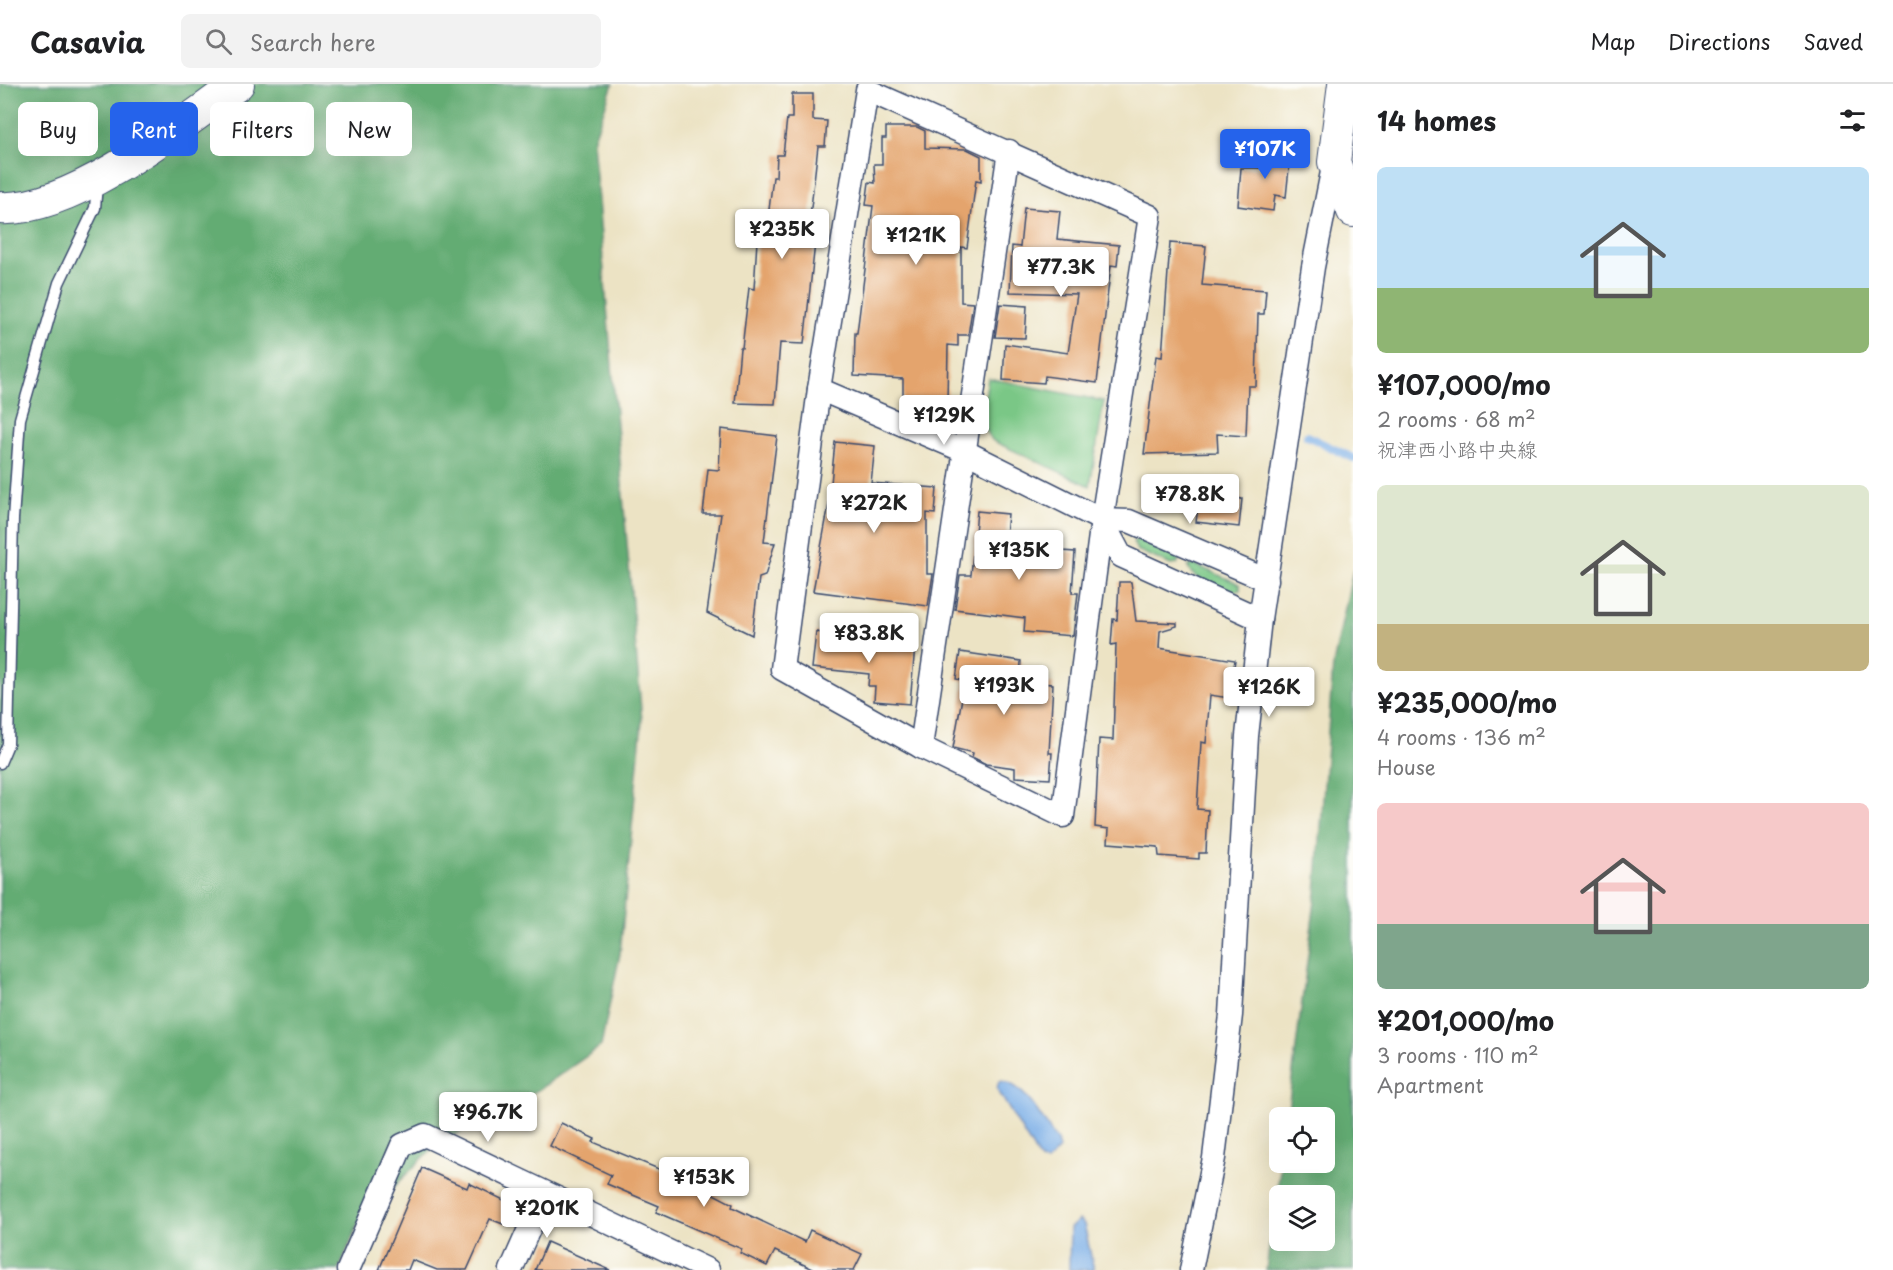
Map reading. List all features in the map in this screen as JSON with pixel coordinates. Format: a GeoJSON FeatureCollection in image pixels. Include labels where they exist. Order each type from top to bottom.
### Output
{"type":"FeatureCollection","features":[{"type":"Feature","properties":{"kind":"main road"},"geometry":{"type":"LineString","coordinates":[[0,208],[45,200],[98,176],[172,133],[238,84]]}},
{"type":"Feature","properties":{"kind":"main road"},"geometry":{"type":"LineString","coordinates":[[1344,84],[1334,162],[1353,211]]}},
{"type":"Feature","properties":{"kind":"street"},"geometry":{"type":"LineString","coordinates":[[867,90],[1009,151],[1150,216],[1102,520],[1063,816],[921,747],[782,669],[819,389],[867,90]]}},
{"type":"Feature","properties":{"kind":"street"},"geometry":{"type":"LineString","coordinates":[[921,747],[1009,151]]}},
{"type":"Feature","properties":{"kind":"street"},"geometry":{"type":"LineString","coordinates":[[1191,1270],[1214,1158],[1231,1015],[1247,736],[1260,619],[1313,267],[1334,162]]}},
{"type":"Feature","properties":{"kind":"street"},"geometry":{"type":"LineString","coordinates":[[819,389],[964,451],[1102,520],[1129,521],[1266,580]]}},
{"type":"Feature","properties":{"kind":"street"},"geometry":{"type":"LineString","coordinates":[[1102,520],[1121,556],[1260,619]]}},
{"type":"Feature","properties":{"kind":"street"},"geometry":{"type":"LineString","coordinates":[[348,1270],[402,1145],[425,1136],[708,1270]]}},
{"type":"Feature","properties":{"kind":"street"},"geometry":{"type":"LineString","coordinates":[[512,1270],[545,1193]]}},
{"type":"Feature","properties":{"kind":"lane"},"geometry":{"type":"LineString","coordinates":[[0,763],[8,744],[13,519],[20,419],[60,283],[95,208],[98,176]]}},
{"type":"Feature","properties":{"kind":"green space"},"geometry":{"type":"Polygon","coordinates":[[[0,84],[613,84],[593,141],[642,721],[620,954],[601,1046],[538,1090],[436,1145],[359,1222],[339,1270],[0,1270],[0,84]]]}},
{"type":"Feature","properties":{"kind":"green space"},"geometry":{"type":"Polygon","coordinates":[[[988,378],[1104,401],[1090,486],[993,441],[985,427],[984,419],[988,378]]]}},
{"type":"Feature","properties":{"kind":"green space"},"geometry":{"type":"Polygon","coordinates":[[[1137,539],[1176,555],[1179,560],[1177,564],[1171,565],[1137,550],[1133,542],[1137,539]]]}},
{"type":"Feature","properties":{"kind":"green space"},"geometry":{"type":"Polygon","coordinates":[[[1193,564],[1235,582],[1240,585],[1240,590],[1228,590],[1202,580],[1190,571],[1188,567],[1193,564]]]}},
{"type":"Feature","properties":{"kind":"green space"},"geometry":{"type":"Polygon","coordinates":[[[1353,570],[1353,1270],[1266,1270],[1269,1249],[1269,1251],[1335,1251],[1335,1185],[1278,1185],[1280,1173],[1335,1173],[1335,1107],[1288,1107],[1316,893],[1333,665],[1353,570]]]}},
{"type":"Feature","properties":{"kind":"water"},"geometry":{"type":"Polygon","coordinates":[[[999,1081],[1008,1083],[1025,1095],[1057,1141],[1059,1149],[1047,1162],[1043,1162],[1038,1157],[997,1089],[999,1081]]]}},
{"type":"Feature","properties":{"kind":"water"},"geometry":{"type":"Polygon","coordinates":[[[1079,1220],[1084,1224],[1094,1270],[1069,1270],[1070,1228],[1079,1220]]]}},
{"type":"Feature","properties":{"kind":"building"},"geometry":{"type":"Polygon","coordinates":[[[792,94],[813,94],[813,120],[827,121],[825,146],[818,146],[807,243],[815,243],[804,344],[780,343],[775,404],[735,403],[749,288],[754,289],[758,225],[767,226],[773,177],[776,177],[777,155],[783,155],[787,118],[792,118],[792,94]]]}},
{"type":"Feature","properties":{"kind":"building"},"geometry":{"type":"Polygon","coordinates":[[[886,127],[917,127],[925,131],[925,148],[967,149],[981,156],[981,181],[976,180],[967,248],[961,247],[961,302],[973,303],[968,335],[958,335],[958,346],[948,345],[947,403],[942,403],[942,419],[915,406],[903,406],[903,379],[854,376],[855,333],[857,333],[873,206],[866,205],[869,182],[875,183],[874,164],[882,164],[882,138],[886,138],[886,127]]]}},
{"type":"Feature","properties":{"kind":"building"},"geometry":{"type":"Polygon","coordinates":[[[1264,146],[1291,149],[1286,197],[1275,195],[1273,211],[1238,206],[1241,168],[1262,168],[1264,146]]]}},
{"type":"Feature","properties":{"kind":"building"},"geometry":{"type":"Polygon","coordinates":[[[1024,208],[1060,211],[1057,239],[1119,245],[1117,266],[1111,265],[1097,383],[1045,376],[1044,383],[1003,380],[1005,344],[1068,353],[1077,294],[1010,292],[1012,246],[1020,247],[1024,208]]]}},
{"type":"Feature","properties":{"kind":"building"},"geometry":{"type":"Polygon","coordinates":[[[1170,243],[1206,246],[1202,285],[1266,290],[1264,314],[1258,314],[1256,386],[1248,386],[1246,436],[1217,434],[1218,452],[1144,454],[1156,356],[1162,357],[1170,243]]]}},
{"type":"Feature","properties":{"kind":"building"},"geometry":{"type":"Polygon","coordinates":[[[1000,304],[1027,306],[1025,338],[995,337],[1000,304]]]}},
{"type":"Feature","properties":{"kind":"building"},"geometry":{"type":"Polygon","coordinates":[[[721,429],[777,436],[764,542],[775,543],[765,576],[759,578],[752,635],[707,613],[721,514],[703,514],[708,469],[719,470],[721,429]]]}},
{"type":"Feature","properties":{"kind":"building"},"geometry":{"type":"Polygon","coordinates":[[[835,442],[875,446],[871,483],[937,488],[935,514],[927,513],[927,574],[933,574],[928,606],[813,591],[829,504],[835,442]]]}},
{"type":"Feature","properties":{"kind":"building"},"geometry":{"type":"Polygon","coordinates":[[[1200,493],[1242,499],[1239,527],[1196,522],[1200,493]]]}},
{"type":"Feature","properties":{"kind":"building"},"geometry":{"type":"Polygon","coordinates":[[[977,511],[1008,514],[1005,547],[1075,552],[1072,593],[1078,593],[1073,636],[1024,632],[1025,618],[955,609],[960,575],[971,575],[977,511]]]}},
{"type":"Feature","properties":{"kind":"building"},"geometry":{"type":"Polygon","coordinates":[[[1119,582],[1131,582],[1136,621],[1177,623],[1177,626],[1160,631],[1159,648],[1235,660],[1229,698],[1210,695],[1206,743],[1201,742],[1197,809],[1208,810],[1206,853],[1199,853],[1199,859],[1159,856],[1158,847],[1108,843],[1109,829],[1095,827],[1099,739],[1113,740],[1116,644],[1111,645],[1113,619],[1117,620],[1119,582]]]}},
{"type":"Feature","properties":{"kind":"building"},"geometry":{"type":"Polygon","coordinates":[[[816,632],[915,646],[910,704],[874,701],[875,686],[868,686],[869,674],[812,668],[816,632]]]}},
{"type":"Feature","properties":{"kind":"building"},"geometry":{"type":"Polygon","coordinates":[[[960,652],[1021,661],[1020,682],[1053,684],[1049,753],[1052,753],[1050,779],[1015,777],[1015,768],[986,764],[972,757],[973,753],[953,748],[965,681],[956,679],[960,652]]]}},
{"type":"Feature","properties":{"kind":"building"},"geometry":{"type":"Polygon","coordinates":[[[561,1123],[595,1139],[593,1142],[661,1170],[662,1167],[733,1204],[732,1207],[805,1242],[810,1230],[862,1254],[854,1270],[815,1270],[775,1251],[767,1266],[740,1253],[742,1249],[656,1212],[659,1206],[607,1184],[611,1175],[550,1146],[561,1123]]]}},
{"type":"Feature","properties":{"kind":"building"},"geometry":{"type":"Polygon","coordinates":[[[422,1168],[467,1188],[469,1183],[514,1205],[503,1224],[490,1219],[467,1270],[437,1270],[412,1260],[408,1270],[379,1270],[422,1168]]]}},
{"type":"Feature","properties":{"kind":"building"},"geometry":{"type":"Polygon","coordinates":[[[547,1242],[610,1270],[535,1270],[547,1242]]]}},
{"type":"Feature","properties":{"kind":"waterway"},"geometry":{"type":"LineString","coordinates":[[1307,436],[1353,458]]}}]}
